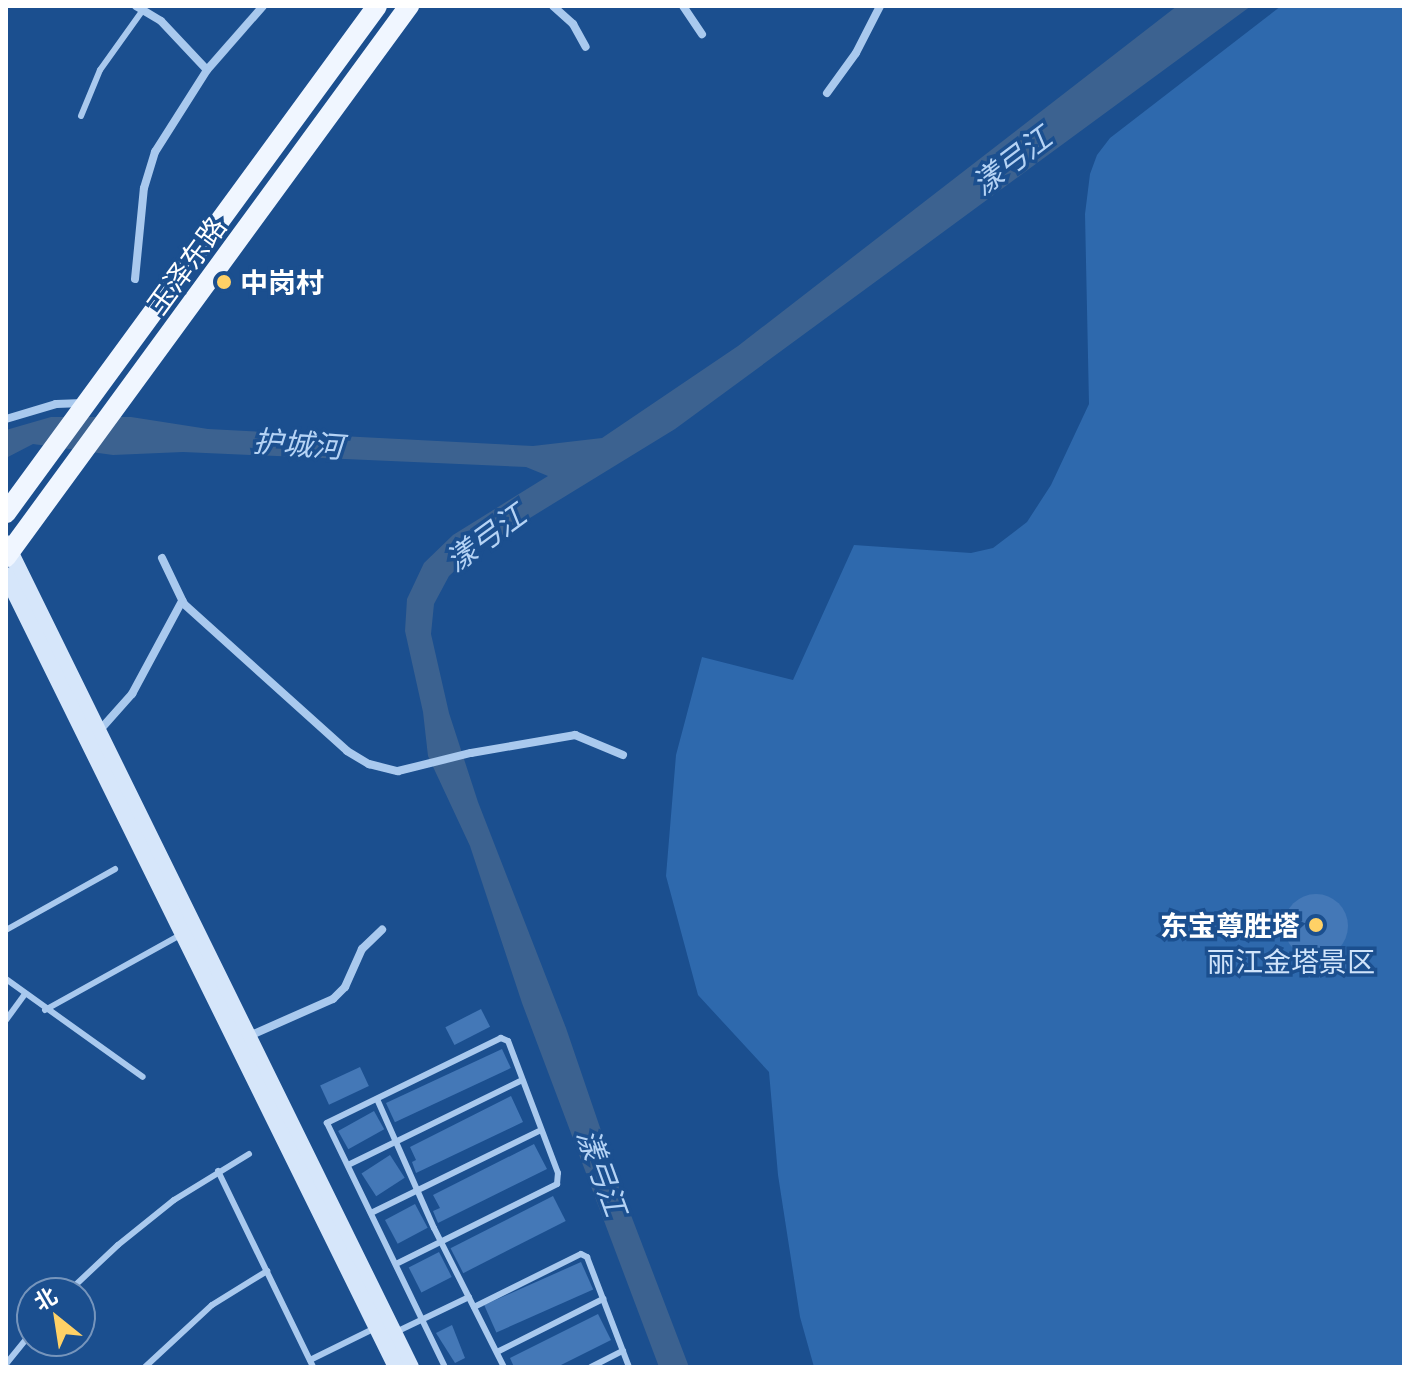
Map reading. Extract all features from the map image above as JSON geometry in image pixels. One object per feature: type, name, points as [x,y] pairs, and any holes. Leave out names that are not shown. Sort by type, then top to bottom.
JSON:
[{"type":"main road","name":"玉泽东路","points":[[6,513],[377,6]]},
{"type":"main road","name":"玉泽东路","points":[[7,551],[75,463],[409,6]]},
{"type":"street","points":[[135,279],[141,207],[149,169],[163,135],[207,70],[263,6]]},
{"type":"street","points":[[553,6],[573,24],[586,47]]},
{"type":"street","points":[[683,6],[702,34]]},
{"type":"street","points":[[827,93],[856,53],[880,6]]},
{"type":"street","points":[[140,8],[161,21],[207,70]]},
{"type":"street","points":[[6,419],[56,404],[87,403]]},
{"type":"street","points":[[7,551],[411,1367]]},
{"type":"street","points":[[162,558],[182,601],[358,758],[398,771],[471,753],[575,735],[586,736],[623,755]]},
{"type":"street","points":[[6,575],[396,1367]]},
{"type":"street","points":[[98,731],[132,694],[182,601]]},
{"type":"street","points":[[249,1036],[333,999],[345,987],[362,949],[382,930]]},
{"type":"lane","points":[[81,116],[100,70],[140,8]]},
{"type":"lane","points":[[6,930],[115,869]]},
{"type":"lane","points":[[45,1010],[182,934]]},
{"type":"lane","points":[[6,979],[24,995],[143,1077]]},
{"type":"lane","points":[[6,1020],[24,995]]},
{"type":"lane","points":[[396,1264],[557,1184],[558,1173],[508,1041],[501,1038],[327,1123],[445,1367]]},
{"type":"lane","points":[[348,1165],[522,1080]]},
{"type":"lane","points":[[377,1099],[416,1191],[504,1367]]},
{"type":"lane","points":[[371,1213],[541,1130]]},
{"type":"lane","points":[[85,1277],[145,1222],[218,1171],[249,1154]]},
{"type":"lane","points":[[218,1171],[311,1363],[377,1328]]},
{"type":"lane","points":[[474,1307],[581,1254],[587,1257],[629,1367]]},
{"type":"lane","points":[[145,1367],[212,1305],[267,1271]]},
{"type":"lane","points":[[395,1333],[469,1297]]},
{"type":"lane","points":[[497,1352],[603,1299]]},
{"type":"lane","points":[[591,1367],[623,1351]]},
{"type":"green space","name":"丽江金塔景区","points":[[1281,6],[1404,6],[1404,1367],[814,1367],[800,1317],[778,1175],[769,1072],[698,995],[666,876],[676,755],[702,657],[793,680],[854,545],[971,553],[993,548],[1027,522],[1051,485],[1089,404],[1085,214],[1090,174],[1097,155],[1110,138]]},
{"type":"water","points":[[1177,6],[1251,6],[675,429],[476,551],[449,576],[434,604],[431,634],[449,713],[478,802],[566,1028],[621,1189],[689,1367],[659,1367],[522,1003],[470,846],[428,756],[423,712],[405,631],[407,599],[424,563],[453,535],[548,476],[526,467],[183,452],[113,455],[33,444],[6,458],[6,430],[51,417],[131,417],[208,429],[533,446],[602,438],[738,346]]},
{"type":"building","name":"东宝尊胜塔","points":[[1310,894],[1322,894],[1339,903],[1346,914],[1346,938],[1339,949],[1322,958],[1310,958],[1298,953],[1289,944],[1284,932],[1284,920],[1289,908],[1298,899]]},
{"type":"building","points":[[481,1009],[490,1027],[454,1045],[445,1027]]},
{"type":"building","points":[[502,1049],[511,1068],[395,1122],[386,1103]]},
{"type":"building","points":[[360,1067],[369,1086],[329,1105],[320,1086]]},
{"type":"building","points":[[511,1096],[523,1122],[416,1173],[412,1162],[416,1160],[410,1147]]},
{"type":"building","points":[[374,1111],[384,1129],[348,1149],[338,1131]]},
{"type":"building","points":[[534,1144],[547,1169],[438,1223],[433,1211],[440,1208],[433,1195]]},
{"type":"building","points":[[390,1155],[405,1178],[376,1196],[361,1174]]},
{"type":"building","points":[[553,1196],[566,1221],[463,1273],[451,1248]]},
{"type":"building","points":[[415,1204],[428,1228],[398,1244],[385,1220]]},
{"type":"building","points":[[439,1252],[452,1277],[421,1292],[409,1267]]},
{"type":"building","points":[[581,1262],[593,1289],[496,1333],[484,1305]]},
{"type":"building","points":[[598,1314],[611,1340],[557,1367],[514,1367],[510,1358]]},
{"type":"building","points":[[452,1325],[465,1358],[455,1363],[436,1333]]},
{"type":"place","name":"中岗村","points":[[224,282]]},
{"type":"place","name":"东宝尊胜塔","points":[[1316,925]]},
{"type":"water label","name":"漾弓江","points":[[1011,160]]},
{"type":"water label","name":"护城河","points":[[298,443]]},
{"type":"water label","name":"漾弓江","points":[[485,537]]},
{"type":"water label","name":"漾弓江","points":[[603,1172]]}]
